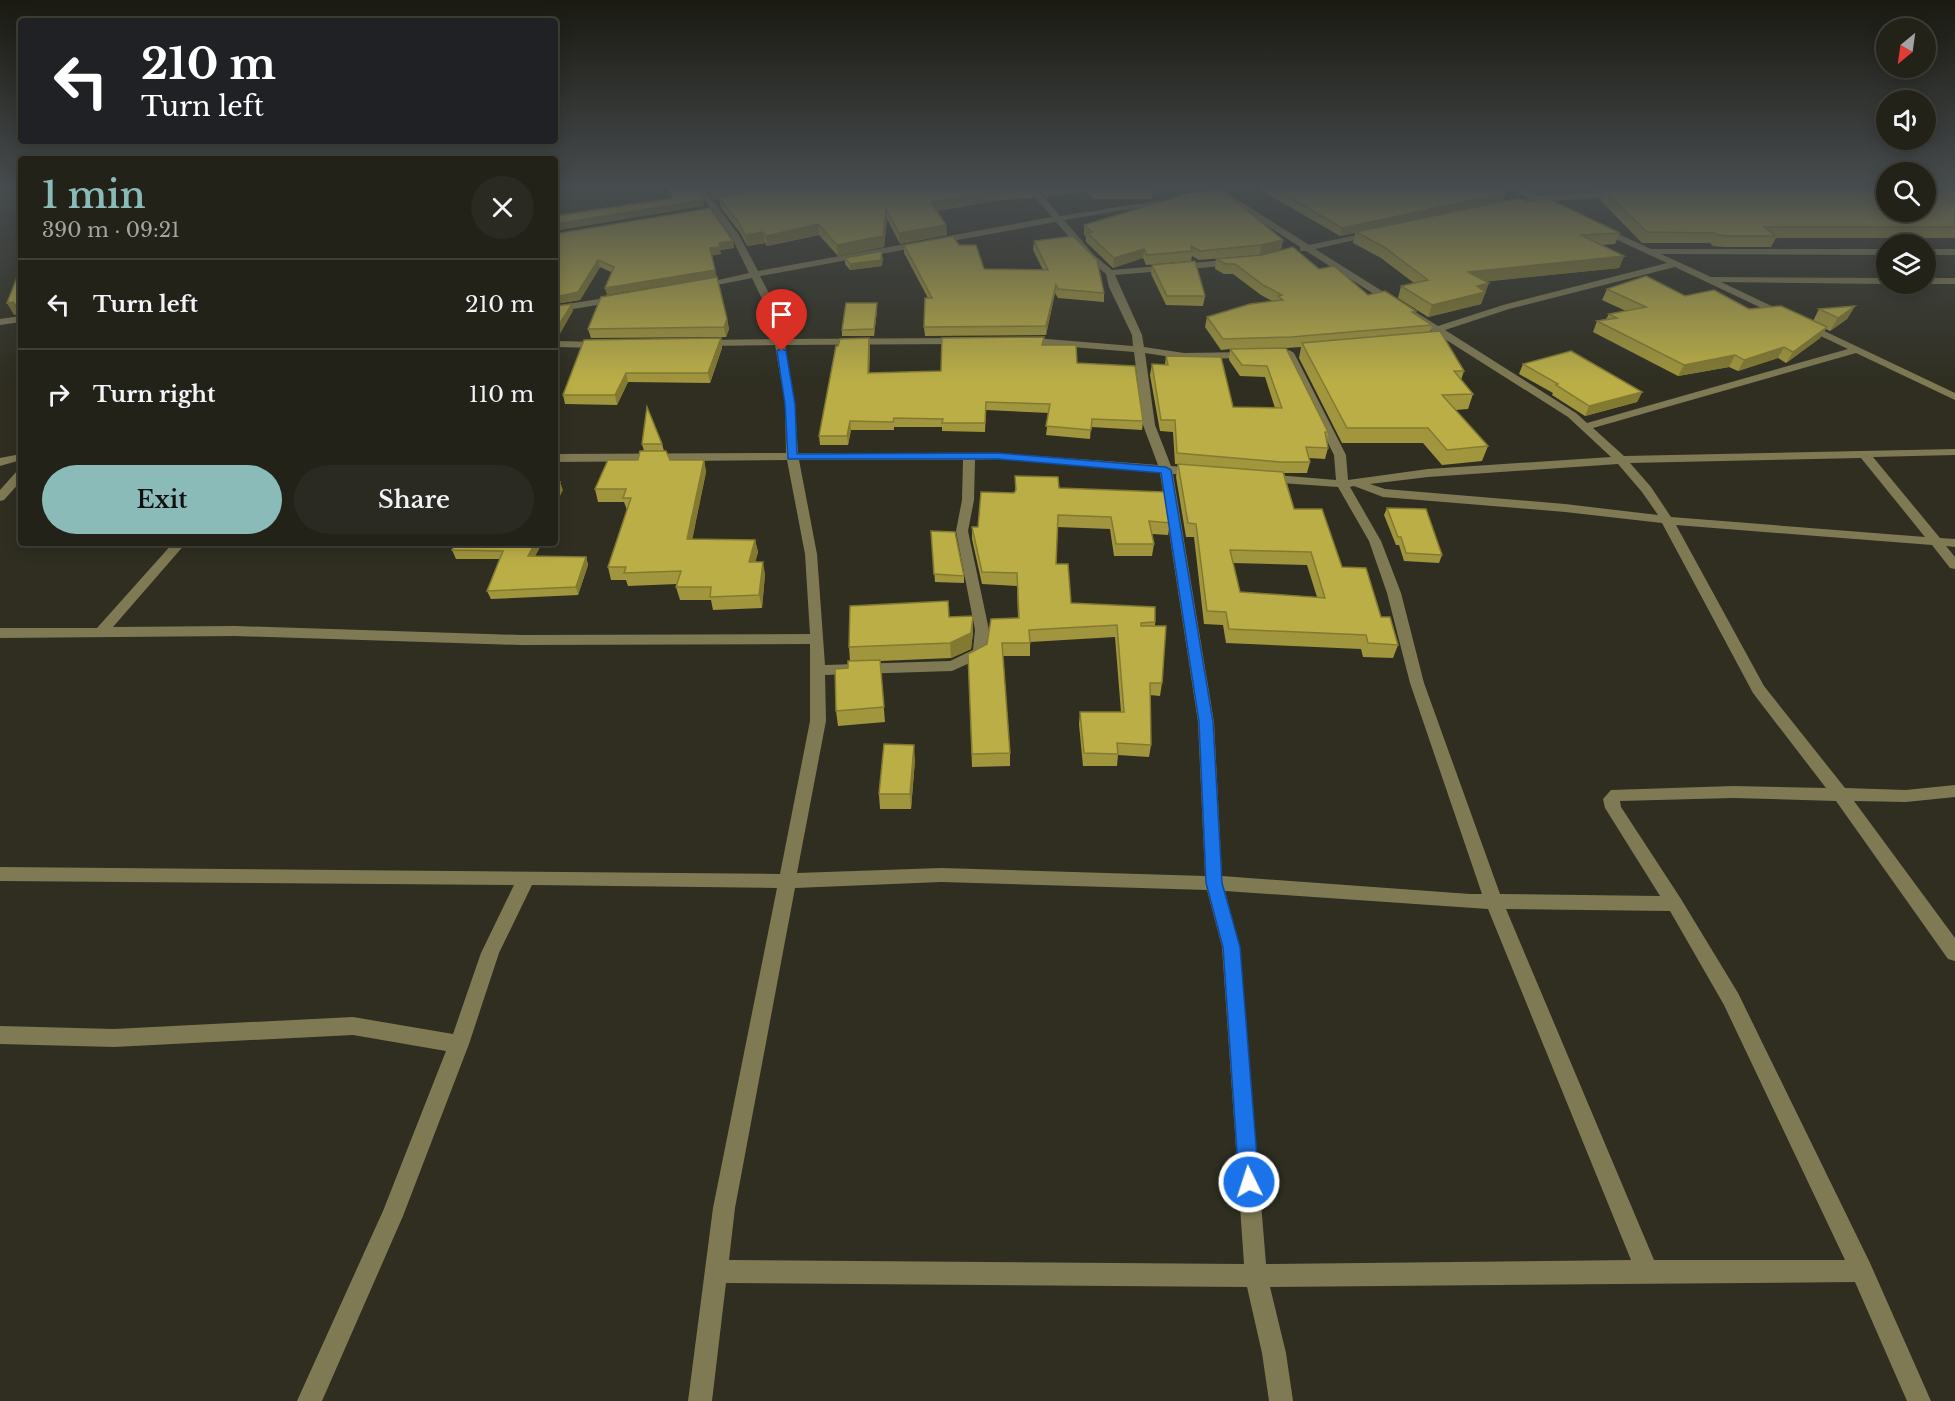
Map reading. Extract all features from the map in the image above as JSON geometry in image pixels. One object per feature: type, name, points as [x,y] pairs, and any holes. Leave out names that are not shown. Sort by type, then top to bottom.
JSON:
[{"type":"street","points":[[700,1401],[724,1208],[818,721],[817,639],[811,554],[792,457],[790,404],[779,342],[767,299],[743,251]]},
{"type":"street","points":[[693,286],[882,251]]},
{"type":"street","points":[[1086,251],[1110,273],[1114,287],[1137,335],[1149,425],[1166,470],[1206,722],[1214,883],[1231,947],[1256,1276],[1274,1353],[1281,1401]]},
{"type":"street","points":[[1316,251],[1572,415],[1621,460],[1647,490],[1667,520],[1758,689],[1841,795],[1955,953]]},
{"type":"street","points":[[1651,251],[1955,398]]},
{"type":"street","points":[[1813,251],[1876,252]]},
{"type":"street","points":[[1936,252],[1955,252]]},
{"type":"street","points":[[1110,273],[1249,261]]},
{"type":"street","points":[[1438,329],[1506,307],[1676,264]]},
{"type":"street","points":[[1708,279],[1876,281]]},
{"type":"street","points":[[1936,281],[1955,281]]},
{"type":"street","points":[[558,308],[626,297]]},
{"type":"street","points":[[0,322],[18,319]]},
{"type":"street","points":[[1433,341],[1454,339]]},
{"type":"street","points":[[1014,340],[1099,344],[1184,356],[1261,355]]},
{"type":"street","points":[[686,344],[978,341]]},
{"type":"street","points":[[558,344],[615,345]]},
{"type":"street","points":[[1584,426],[1858,350]]},
{"type":"street","points":[[1289,353],[1340,455],[1348,483],[1379,551],[1394,592],[1417,683],[1494,902],[1647,1271]]},
{"type":"street","points":[[1253,477],[1348,483],[1428,473],[1621,460],[1955,452]]},
{"type":"street","points":[[1863,453],[1955,565]]},
{"type":"street","points":[[817,670],[952,666],[980,653],[982,630],[962,531],[968,500],[969,456]]},
{"type":"street","points":[[558,458],[998,456],[1209,473]]},
{"type":"street","points":[[0,462],[18,458]]},
{"type":"street","points":[[0,496],[18,477]]},
{"type":"street","points":[[1348,483],[1383,492],[1565,508],[1667,520],[1955,543]]},
{"type":"street","points":[[101,632],[177,546]]},
{"type":"street","points":[[0,633],[235,631],[521,640],[817,639]]},
{"type":"street","points":[[1919,1401],[1862,1271],[1731,999],[1675,904],[1613,808],[1611,799],[1617,794],[1733,792],[1906,796],[1955,791]]},
{"type":"street","points":[[0,874],[787,881],[941,875],[1214,883],[1272,889],[1494,902],[1675,904]]},
{"type":"street","points":[[309,1401],[392,1216],[459,1044],[490,953],[526,879]]},
{"type":"street","points":[[0,1035],[114,1038],[353,1026],[459,1044]]},
{"type":"street","points":[[716,1271],[1256,1276],[1862,1271]]},
{"type":"building","points":[[558,251],[711,251],[715,270],[605,288],[614,267],[598,260],[578,292],[558,296]]},
{"type":"building","points":[[882,251],[881,260],[850,264],[845,258]]},
{"type":"building","points":[[907,251],[978,251],[984,269],[1048,270],[1039,251],[1088,251],[1097,260],[1104,293],[1058,289],[1056,285],[1046,326],[924,327],[925,298],[932,298]]},
{"type":"building","points":[[1107,251],[1136,251],[1114,258]]},
{"type":"building","points":[[1145,251],[1188,251],[1147,255]]},
{"type":"building","points":[[1276,251],[1298,251],[1319,269],[1334,266],[1368,295],[1385,291],[1416,311],[1412,312],[1432,325],[1291,337],[1223,339],[1207,317],[1250,304],[1283,300],[1278,296],[1282,295],[1263,285],[1235,264],[1226,264],[1216,259],[1262,255]]},
{"type":"building","points":[[1390,251],[1615,251],[1624,256],[1468,272],[1489,283],[1477,286],[1485,292],[1432,305],[1401,286],[1428,280]]},
{"type":"building","points":[[1195,261],[1205,296],[1167,296],[1152,265]]},
{"type":"building","points":[[18,275],[18,305],[13,302],[7,303]]},
{"type":"building","points":[[1646,276],[1685,296],[1714,290],[1749,309],[1781,306],[1827,327],[1793,352],[1784,347],[1744,360],[1735,355],[1684,365],[1597,321],[1617,318],[1609,314],[1646,307],[1607,289]]},
{"type":"building","points":[[717,277],[727,319],[724,327],[588,329],[601,297]]},
{"type":"building","points":[[846,303],[877,303],[874,329],[842,330]]},
{"type":"building","points":[[572,304],[558,326],[558,306]]},
{"type":"building","points":[[1855,306],[1838,318],[1819,309]]},
{"type":"building","points":[[1440,331],[1464,371],[1454,371],[1473,394],[1442,395],[1488,446],[1447,450],[1428,428],[1347,428],[1302,343]]},
{"type":"building","points":[[1044,337],[1042,345],[1076,345],[1077,363],[1135,366],[1143,421],[1092,419],[1091,430],[1046,426],[1050,404],[986,402],[985,423],[942,423],[943,419],[894,418],[893,422],[850,421],[847,436],[819,436],[836,346],[840,339],[869,338],[868,373],[941,371],[942,338]]},
{"type":"building","points":[[721,338],[708,373],[626,373],[615,395],[563,395],[584,340]]},
{"type":"building","points":[[1286,348],[1328,432],[1325,432],[1328,448],[1306,447],[1310,462],[1280,462],[1177,453],[1175,420],[1161,420],[1152,364],[1168,365],[1166,356],[1221,357],[1233,407],[1282,408],[1267,366],[1242,365],[1230,349]]},
{"type":"building","points":[[1571,351],[1642,392],[1589,406],[1556,385],[1558,384],[1523,364]]},
{"type":"building","points":[[647,407],[662,444],[642,444]]},
{"type":"building","points":[[640,451],[666,451],[670,460],[704,460],[687,539],[755,540],[749,562],[763,562],[759,595],[710,597],[711,587],[676,587],[681,571],[624,573],[626,567],[608,567],[631,498],[623,498],[626,489],[595,489],[608,460],[638,460]]},
{"type":"building","points":[[1178,464],[1283,472],[1294,509],[1322,509],[1342,567],[1366,568],[1381,617],[1390,617],[1398,645],[1368,643],[1366,635],[1229,629],[1226,612],[1207,611],[1196,524],[1188,523]],"holes":[[[1230,550],[1311,552],[1325,598],[1240,592]]]},
{"type":"building","points":[[1015,476],[1058,477],[1059,488],[1165,492],[1170,523],[1149,521],[1154,544],[1116,544],[1111,517],[1058,515],[1056,564],[1068,564],[1071,603],[1155,607],[1155,622],[1141,623],[1141,626],[1166,626],[1162,683],[1150,683],[1151,745],[1117,743],[1118,754],[1084,753],[1080,712],[1124,712],[1117,625],[1029,630],[1030,643],[1002,643],[1010,753],[972,754],[968,654],[987,644],[991,619],[1019,618],[1017,573],[982,572],[972,527],[978,527],[981,492],[1014,493],[1016,490]]},
{"type":"building","points":[[1387,508],[1426,509],[1442,555],[1406,553]]},
{"type":"building","points":[[931,531],[955,532],[964,576],[934,574]]},
{"type":"building","points":[[454,546],[533,546],[528,556],[586,557],[576,587],[487,591],[503,551],[452,550]]},
{"type":"building","points":[[948,601],[949,617],[973,616],[971,633],[950,643],[849,647],[850,606]]},
{"type":"building","points":[[880,660],[884,707],[836,711],[835,669],[848,668],[848,661]]},
{"type":"building","points":[[884,744],[914,745],[910,794],[879,794]]},
{"type":"route","points":[[782,351],[790,404],[792,457],[998,456],[1166,470],[1206,722],[1214,883],[1231,947],[1249,1182]]}]
